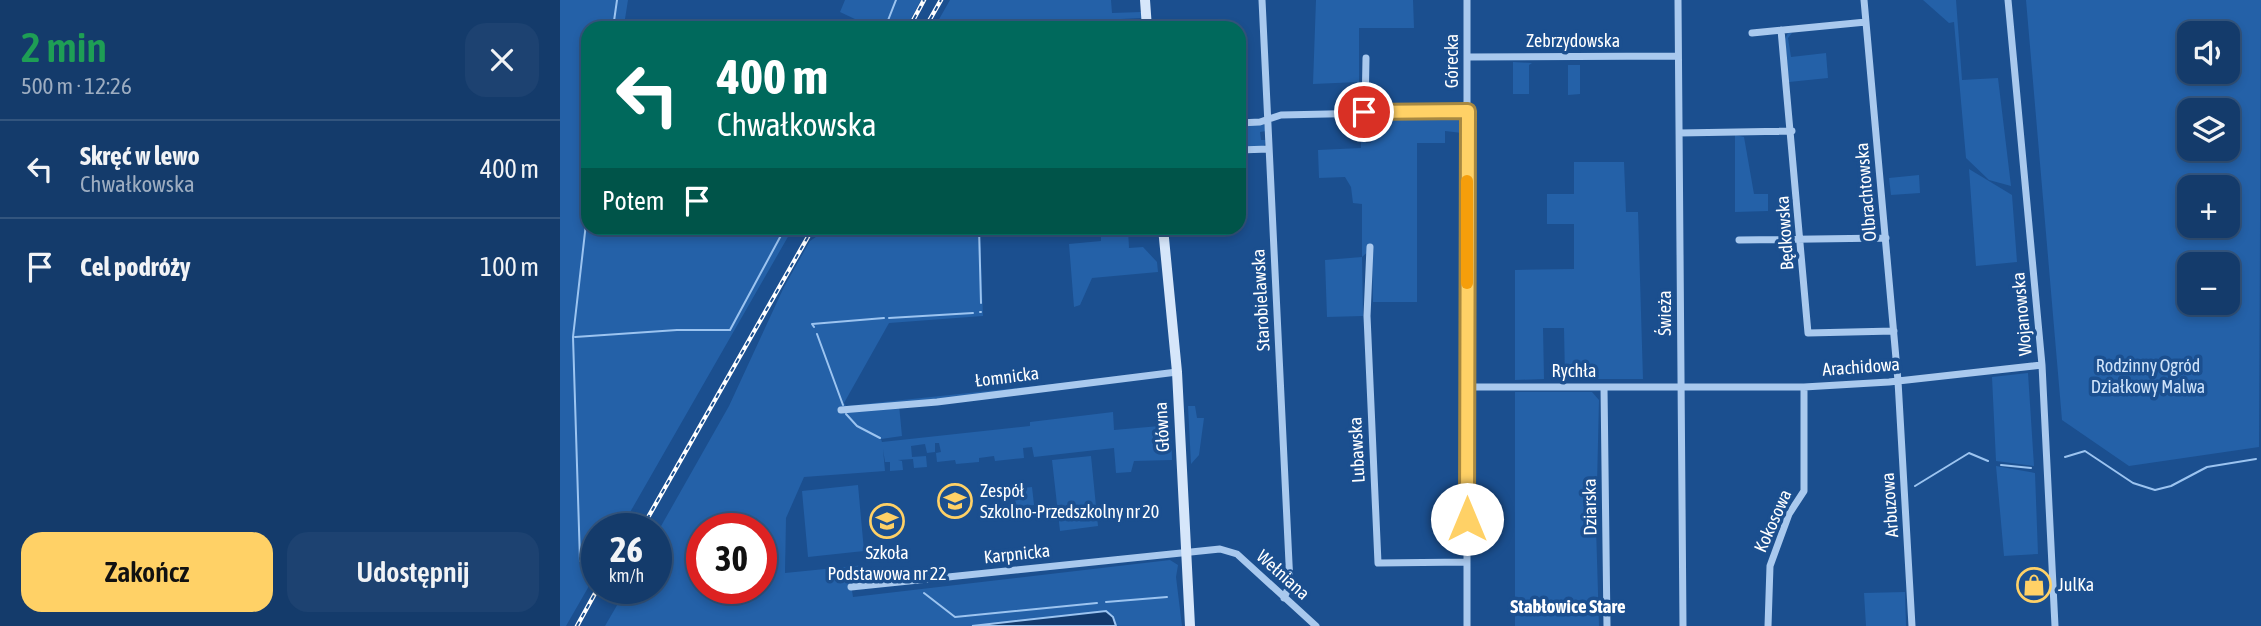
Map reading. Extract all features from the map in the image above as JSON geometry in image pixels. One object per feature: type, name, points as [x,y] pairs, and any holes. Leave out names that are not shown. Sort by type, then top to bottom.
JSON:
[{"type":"street","points":[[1145,0],[1146,21]]},
{"type":"street","name":"Starobielawska","points":[[1262,0],[1290,584],[1284,597]]},
{"type":"street","name":"Górecka","points":[[1467,0],[1467,626]]},
{"type":"street","name":"Świeża","points":[[1678,0],[1683,626]]},
{"type":"street","name":"Olbrachtowska","points":[[1864,0],[1898,381]]},
{"type":"street","name":"Wojanowska","points":[[2008,0],[2042,365],[2056,626]]},
{"type":"street","points":[[1752,33],[1866,22]]},
{"type":"street","name":"Będkowska","points":[[1781,30],[1808,333],[1894,331]]},
{"type":"street","name":"Zebrzydowska","points":[[1467,57],[1678,56]]},
{"type":"street","points":[[1364,112],[1366,58]]},
{"type":"street","points":[[1246,123],[1260,122],[1268,117],[1364,112],[1468,111]]},
{"type":"street","points":[[1679,133],[1792,131]]},
{"type":"street","points":[[1246,150],[1269,149]]},
{"type":"street","name":"Główna","points":[[1164,235],[1177,372],[1191,626]]},
{"type":"street","points":[[1739,240],[1885,238]]},
{"type":"street","name":"Lubawska","points":[[1370,247],[1367,316],[1378,563],[1467,562]]},
{"type":"street","name":"Arachidowa","points":[[1681,387],[1804,387],[1898,381],[2042,365]]},
{"type":"street","name":"Łomnicka","points":[[841,410],[937,402],[1177,372]]},
{"type":"street","name":"Arbuzowa","points":[[1898,381],[1912,626]]},
{"type":"street","name":"Rychła","points":[[1467,387],[1681,387]]},
{"type":"street","name":"Dziarska","points":[[1604,387],[1607,626]]},
{"type":"street","name":"Kokosowa","points":[[1768,626],[1770,566],[1789,514],[1804,491],[1804,387]]},
{"type":"street","name":"Wełniana","points":[[1186,553],[1220,549],[1231,551],[1316,626]]},
{"type":"street","name":"Karpnicka","points":[[851,587],[1186,553]]},
{"type":"green space","points":[[560,0],[628,0],[625,19],[630,21],[581,21],[581,235],[789,235],[630,513],[581,513],[581,600],[566,626],[560,626]]},
{"type":"green space","points":[[845,0],[921,0],[910,21],[859,21],[840,12]]},
{"type":"green space","points":[[950,0],[1111,0],[1112,13],[1141,12],[1142,18],[1080,21],[938,21]]},
{"type":"green space","points":[[1316,0],[1413,0],[1414,28],[1359,28],[1359,82],[1313,84]]},
{"type":"green space","points":[[1923,0],[1956,0],[1962,80],[1998,78],[2011,186],[1989,180],[1966,158],[1954,22],[1949,23]]},
{"type":"green space","name":"Rodzinny Ogród Działkowy Malwa","points":[[2026,0],[2261,0],[2259,447],[2129,466],[2062,420]]},
{"type":"green space","points":[[1788,33],[1792,33],[1788,38],[1791,57],[1826,53],[1828,78],[1789,82],[1785,39]]},
{"type":"green space","points":[[1513,62],[1532,63],[1529,65],[1529,94],[1513,94]]},
{"type":"green space","points":[[1568,65],[1580,65],[1580,94],[1568,95]]},
{"type":"green space","points":[[1370,114],[1454,114],[1454,119],[1462,119],[1462,133],[1445,131],[1445,143],[1417,143],[1417,302],[1373,302],[1372,248],[1362,257],[1362,204],[1353,203],[1351,187],[1345,177],[1319,178],[1318,150],[1361,148],[1361,134],[1366,133],[1366,143],[1371,143]]},
{"type":"green space","points":[[1264,125],[1266,131],[1260,132],[1261,140],[1266,140],[1264,147],[1246,147],[1246,126]]},
{"type":"green space","points":[[1735,135],[1744,137],[1754,194],[1768,194],[1768,211],[1735,212]]},
{"type":"green space","points":[[1574,162],[1624,162],[1626,212],[1638,212],[1643,379],[1565,379],[1564,328],[1543,328],[1544,379],[1515,380],[1515,270],[1574,269],[1574,224],[1547,224],[1547,194],[1574,194]]},
{"type":"green space","points":[[1969,169],[2012,195],[2017,262],[1976,266]]},
{"type":"green space","points":[[1919,175],[1920,193],[1891,195],[1889,178]]},
{"type":"green space","points":[[819,235],[980,235],[983,316],[889,323],[844,403],[846,406],[1072,382],[899,405],[902,436],[881,439],[882,442],[1030,426],[1030,422],[1113,412],[1114,430],[1171,425],[1172,460],[1134,461],[1131,472],[1116,473],[1114,448],[1034,457],[1032,447],[1023,448],[1024,458],[995,461],[994,456],[979,458],[979,462],[956,464],[955,460],[937,462],[936,453],[941,452],[939,443],[935,443],[935,452],[927,453],[925,444],[911,446],[912,457],[926,456],[927,467],[914,468],[913,459],[898,460],[902,461],[903,470],[890,471],[890,462],[885,462],[883,449],[885,471],[804,477],[786,518],[785,573],[865,565],[862,580],[851,584],[853,597],[1170,560],[1178,565],[1176,577],[1182,626],[1116,626],[1113,617],[972,626],[605,626],[618,604],[672,604],[672,513],[668,513],[729,406],[784,287],[810,241]]},
{"type":"green space","points":[[1101,235],[1128,235],[1129,248],[1143,247],[1157,262],[1158,272],[1092,278],[1080,305],[1074,307],[1069,244],[1101,241]]},
{"type":"green space","points":[[1362,257],[1363,316],[1327,317],[1325,260]]},
{"type":"green space","points":[[2028,373],[2034,466],[1996,461],[1992,377]]},
{"type":"green space","points":[[1515,392],[1592,392],[1599,400],[1596,527],[1599,626],[1515,626]]},
{"type":"green space","points":[[1188,406],[1195,406],[1197,418],[1204,418],[1199,455],[1191,464]]},
{"type":"green space","points":[[1091,456],[1098,526],[1060,531],[1052,460]]},
{"type":"green space","points":[[1996,466],[2035,473],[2038,554],[2004,556]]},
{"type":"green space","points":[[858,485],[864,551],[808,557],[802,491]]},
{"type":"green space","points":[[1032,487],[1034,505],[1016,507],[1014,489]]},
{"type":"green space","points":[[1905,592],[1906,626],[1866,626],[1864,593]]},
{"type":"shaded area","points":[[1106,611],[1113,617],[1116,626],[972,626]]},
{"type":"waterway","points":[[614,21],[617,0]]},
{"type":"waterway","points":[[888,21],[896,0]]},
{"type":"waterway","points":[[580,561],[573,337],[585,235]]},
{"type":"waterway","points":[[575,337],[677,330],[730,330],[781,235]]},
{"type":"waterway","points":[[979,235],[981,303]]},
{"type":"waterway","points":[[889,318],[973,313]]},
{"type":"waterway","points":[[814,327],[812,324],[884,318]]},
{"type":"waterway","points":[[817,334],[843,405]]},
{"type":"waterway","points":[[846,414],[857,426],[880,438]]},
{"type":"waterway","points":[[2065,457],[2085,451],[2133,483],[2155,490],[2171,486],[2207,467],[2256,459]]},
{"type":"waterway","points":[[1915,486],[1969,453],[1988,461]]},
{"type":"waterway","points":[[2001,465],[2031,468]]},
{"type":"waterway","points":[[924,593],[955,617],[1097,603]]},
{"type":"waterway","points":[[1106,602],[1167,597]]},
{"type":"railway","points":[[913,21],[924,0]]},
{"type":"railway","points":[[929,21],[941,0]]},
{"type":"railway","points":[[651,513],[809,235]]},
{"type":"railway","points":[[577,626],[589,604]]},
{"type":"slow traffic","points":[[1467,181],[1467,283]]},
{"type":"place","name":"Zespół Szkolno-Przedszkolny nr 20","points":[[955,501]]},
{"type":"place","name":"Szkoła Podstawowa nr 22","points":[[887,521]]},
{"type":"place","name":"JulKa","points":[[2034,585]]},
{"type":"district","name":"Stabłowice Stare","points":[[1568,606]]},
{"type":"route","points":[[1364,112],[1468,111],[1467,519]]}]
